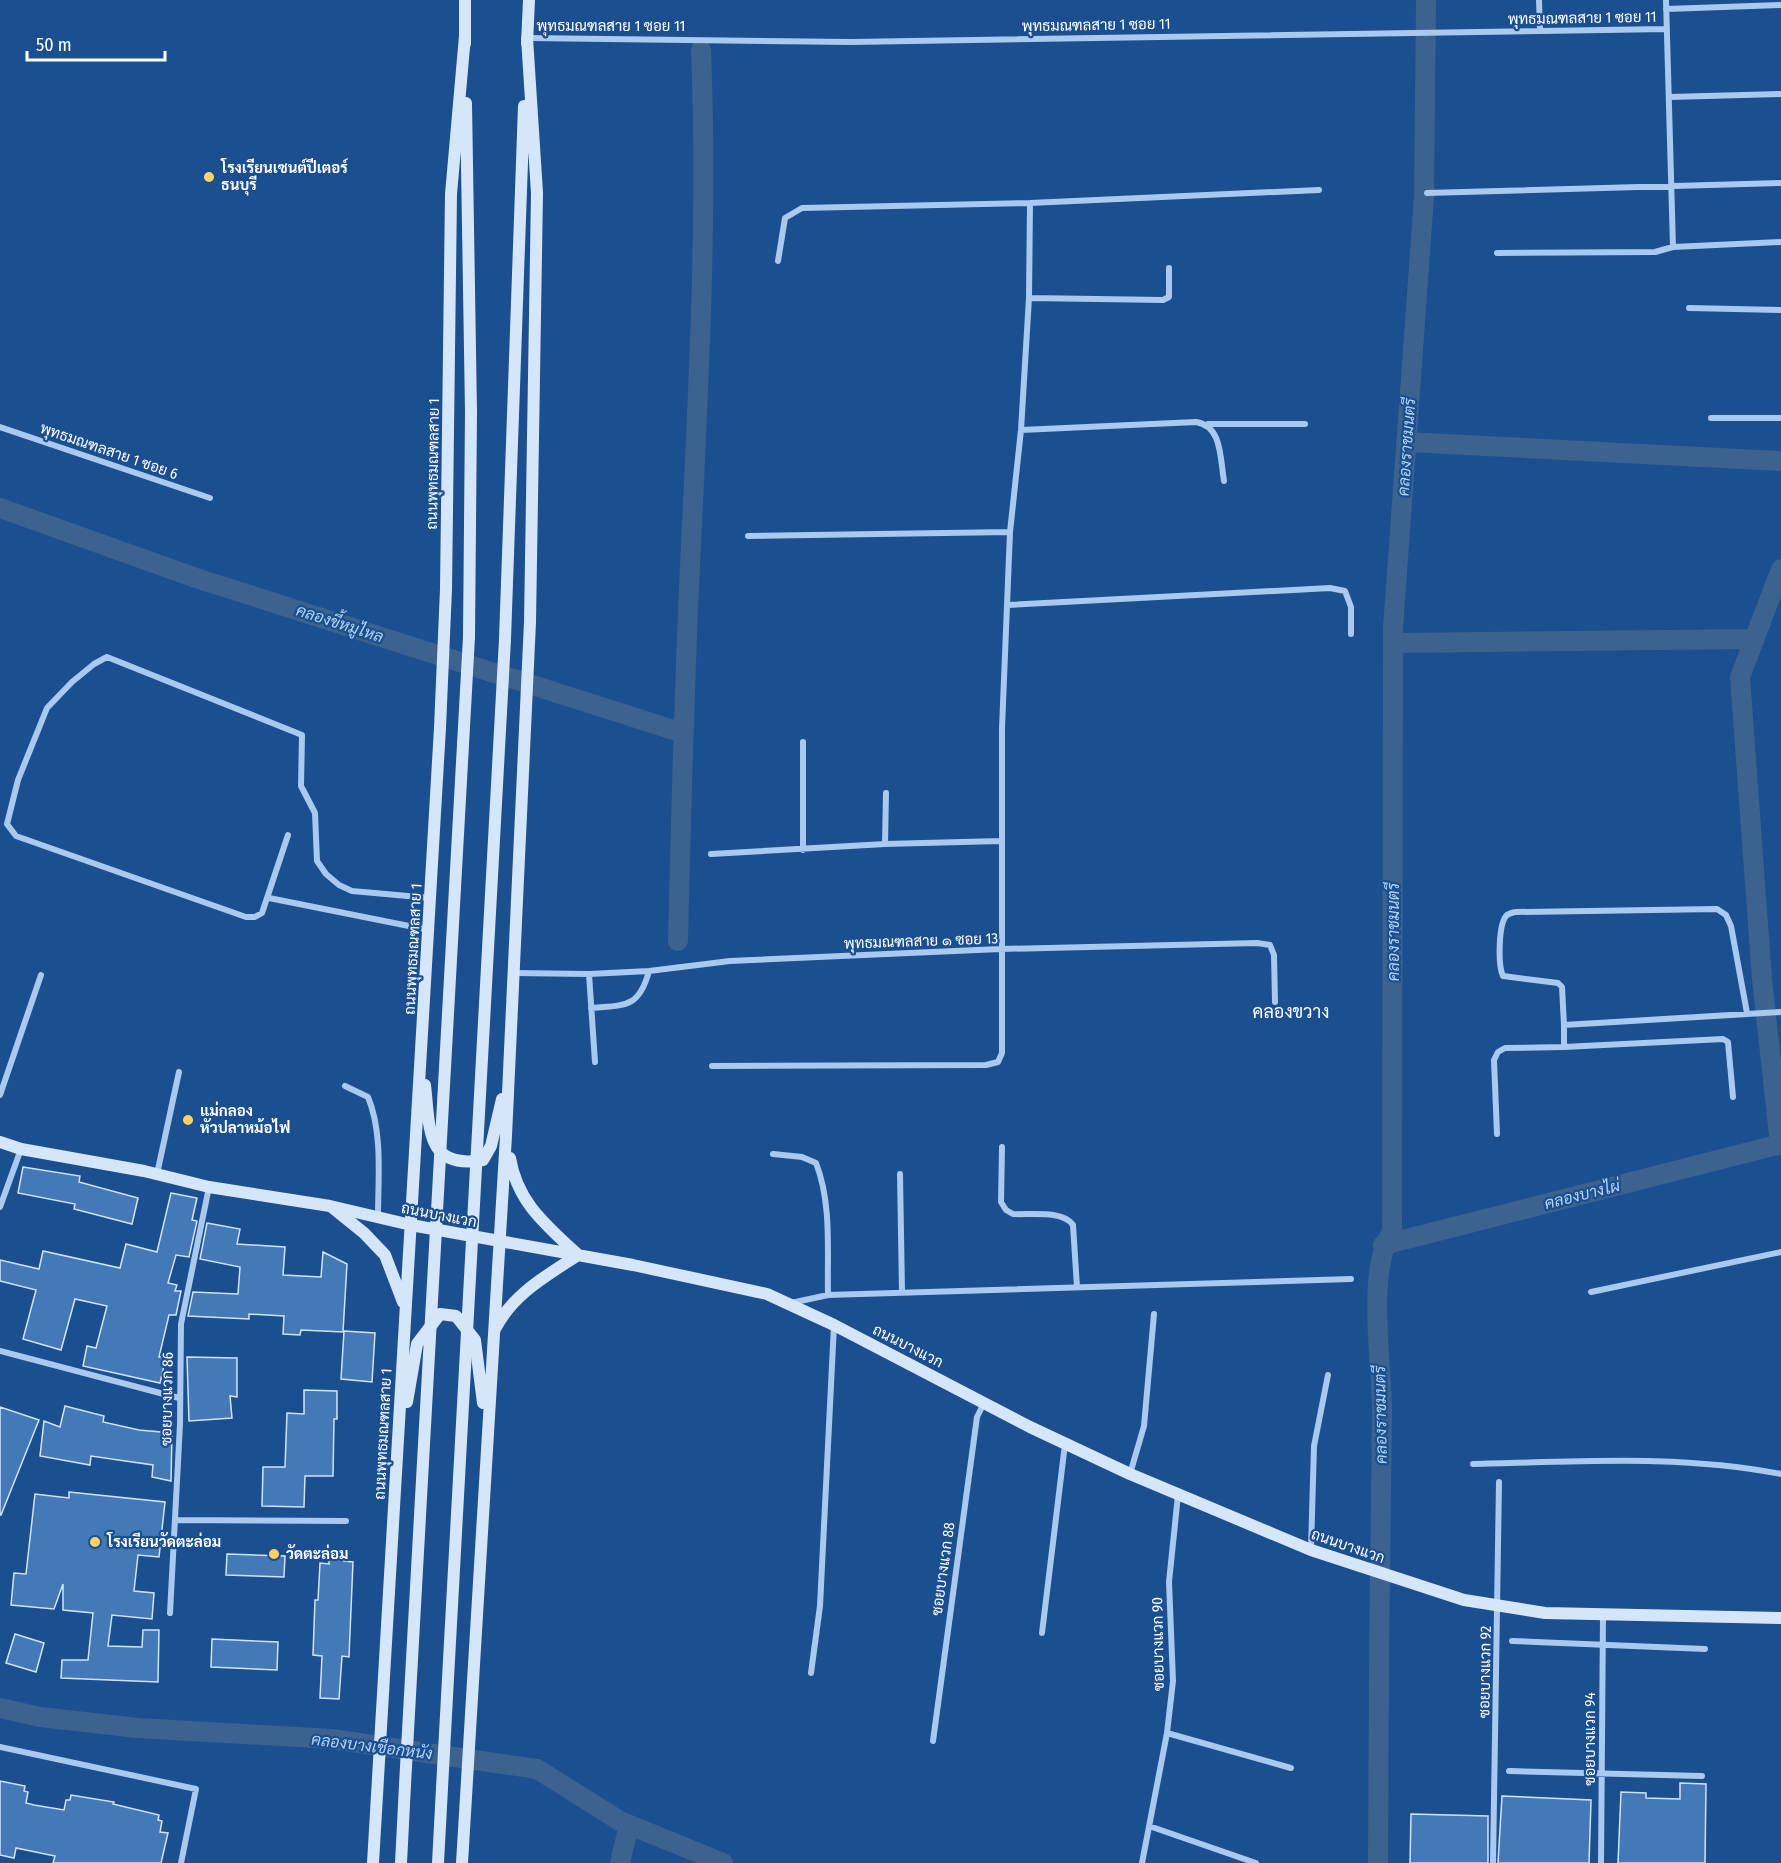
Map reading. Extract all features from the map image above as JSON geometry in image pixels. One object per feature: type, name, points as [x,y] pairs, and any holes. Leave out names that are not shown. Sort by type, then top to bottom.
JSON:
[{"type":"main road","name":"ถนนพุทธมณฑลสาย 1","points":[[401,1863],[469,637],[471,412],[465,0]]},
{"type":"main road","points":[[438,1863],[505,639],[529,0]]},
{"type":"main road","name":"ถนนพุทธมณฑลสาย 1","points":[[373,1863],[440,728],[446,590],[452,194],[465,36]]},
{"type":"main road","points":[[462,1863],[506,1136],[530,622],[537,193],[527,38]]},
{"type":"main road","points":[[422,1056],[432,1142],[444,1155],[462,1164],[483,1160],[491,1146],[509,1072]]},
{"type":"main road","points":[[493,1333],[502,1315],[524,1292],[578,1255],[526,1202],[513,1180],[506,1136]]},
{"type":"main road","name":"ถนนบางแวก","points":[[0,1142],[21,1149],[157,1174],[209,1187],[330,1206],[411,1225],[578,1255],[749,1290],[789,1303],[984,1403],[1130,1474],[1311,1550],[1436,1592],[1499,1607],[1545,1613],[1781,1618]]},
{"type":"main road","points":[[330,1206],[364,1233],[385,1256],[405,1309]]},
{"type":"main road","points":[[396,1462],[417,1344],[440,1314],[456,1316],[475,1340],[487,1434]]},
{"type":"street","points":[[1539,0],[1540,29]]},
{"type":"street","points":[[1666,0],[1673,247]]},
{"type":"street","points":[[1666,9],[1781,5]]},
{"type":"street","name":"พุทธมณฑลสาย 1 ซอย 11","points":[[527,38],[850,42],[1377,35],[1540,29],[1666,29]]},
{"type":"street","points":[[1669,97],[1781,94]]},
{"type":"street","points":[[1427,193],[1781,183]]},
{"type":"street","points":[[778,261],[785,218],[802,208],[1030,203],[1319,190]]},
{"type":"street","points":[[712,1066],[987,1065],[998,1062],[1002,1053],[1000,842],[1010,531],[1021,430],[1029,298],[1030,203]]},
{"type":"street","points":[[1497,254],[1655,252],[1673,247],[1781,242]]},
{"type":"street","points":[[1029,298],[1163,300],[1169,297],[1169,268]]},
{"type":"street","points":[[1689,308],[1781,310]]},
{"type":"street","points":[[1711,418],[1781,418]]},
{"type":"street","points":[[1021,430],[1196,422],[1305,424]]},
{"type":"street","points":[[1208,424],[1215,431],[1224,481]]},
{"type":"street","name":"พุทธมณฑลสาย 1 ซอย 6","points":[[0,427],[210,498]]},
{"type":"street","points":[[748,536],[1010,531]]},
{"type":"street","points":[[1008,605],[1330,588],[1345,591],[1351,607],[1351,634]]},
{"type":"street","points":[[288,835],[269,898],[262,913],[255,917],[246,917],[16,836],[10,832],[7,824],[18,780],[47,708],[94,664],[107,657],[297,732],[304,741],[301,786],[315,813],[317,861],[326,874],[339,885],[352,891],[430,898]]},
{"type":"street","points":[[803,742],[803,850]]},
{"type":"street","points":[[885,844],[886,793]]},
{"type":"street","points":[[711,854],[885,844],[1000,842]]},
{"type":"street","points":[[269,898],[429,930]]},
{"type":"street","points":[[1564,1047],[1562,987],[1558,983],[1503,976],[1499,968],[1503,922],[1508,914],[1516,912],[1717,909],[1726,915],[1731,926],[1750,1013]]},
{"type":"street","name":"พุทธมณฑลสาย ๑ ซอย 13","points":[[514,973],[590,974],[649,971],[730,961],[1000,949],[1246,943],[1270,945],[1275,955],[1275,1002]]},
{"type":"street","points":[[591,1008],[624,1005],[636,1000],[644,989],[649,971]]},
{"type":"street","points":[[590,974],[595,1062]]},
{"type":"street","points":[[0,1095],[41,975]]},
{"type":"street","points":[[1564,1025],[1777,1012]]},
{"type":"street","points":[[1497,1134],[1494,1060],[1498,1052],[1505,1048],[1723,1039],[1728,1042],[1733,1097]]},
{"type":"street","points":[[157,1174],[179,1072]]},
{"type":"street","points":[[345,1086],[368,1097],[373,1108],[378,1158],[378,1217]]},
{"type":"street","points":[[1002,1147],[1001,1202],[1013,1214],[1062,1217],[1069,1220],[1073,1226],[1077,1287]]},
{"type":"street","points":[[0,1207],[21,1149]]},
{"type":"street","points":[[773,1154],[802,1157],[816,1163],[819,1170],[826,1195],[828,1295]]},
{"type":"street","points":[[900,1174],[902,1292]]},
{"type":"street","name":"ซอยบางแวก 86","points":[[170,1613],[180,1424],[180,1324],[209,1187]]},
{"type":"street","points":[[1591,1292],[1781,1252]]},
{"type":"street","points":[[789,1303],[828,1295],[1351,1279]]},
{"type":"street","points":[[1130,1474],[1144,1426],[1154,1314]]},
{"type":"street","points":[[811,1673],[820,1606],[834,1325]]},
{"type":"street","points":[[0,1351],[179,1398]]},
{"type":"street","points":[[1311,1550],[1314,1446],[1328,1375]]},
{"type":"street","name":"ซอยบางแวก 88","points":[[933,1741],[977,1417],[984,1403]]},
{"type":"street","points":[[1042,1634],[1065,1443]]},
{"type":"street","points":[[1473,1464],[1669,1461],[1742,1466],[1781,1474]]},
{"type":"street","name":"ซอยบางแวก 92","points":[[1493,1863],[1499,1607],[1499,1482]]},
{"type":"street","name":"ซอยบางแวก 90","points":[[1142,1863],[1167,1732],[1173,1681],[1170,1553],[1178,1495]]},
{"type":"street","points":[[175,1520],[345,1521]]},
{"type":"street","name":"ซอยบางแวก 94","points":[[1601,1863],[1603,1615]]},
{"type":"street","points":[[1512,1641],[1705,1649]]},
{"type":"street","points":[[1167,1732],[1291,1768]]},
{"type":"street","points":[[0,1747],[196,1789],[181,1863]]},
{"type":"street","points":[[1509,1771],[1702,1776]]},
{"type":"street","points":[[1149,1826],[1256,1863]]},
{"type":"building","points":[[23,1167],[80,1176],[79,1182],[138,1198],[132,1224],[74,1209],[75,1204],[18,1193]]},
{"type":"building","points":[[171,1193],[197,1198],[192,1220],[197,1221],[189,1257],[176,1255],[168,1283],[177,1285],[175,1291],[181,1291],[176,1315],[169,1315],[159,1357],[166,1357],[160,1383],[83,1366],[87,1346],[96,1348],[107,1306],[75,1299],[61,1350],[23,1339],[36,1290],[0,1281],[0,1260],[39,1269],[43,1251],[120,1268],[126,1244],[157,1252]]},
{"type":"building","points":[[207,1223],[240,1229],[237,1244],[285,1247],[283,1275],[321,1277],[323,1252],[347,1264],[343,1332],[301,1330],[300,1335],[283,1334],[284,1316],[249,1314],[249,1319],[188,1316],[193,1292],[238,1294],[240,1267],[200,1259]]},
{"type":"building","points":[[344,1331],[375,1333],[372,1382],[341,1379]]},
{"type":"building","points":[[187,1357],[237,1358],[237,1397],[230,1396],[232,1418],[189,1421]]},
{"type":"building","points":[[304,1390],[337,1391],[333,1476],[305,1476],[304,1507],[262,1506],[263,1467],[285,1467],[287,1413],[304,1414]]},
{"type":"building","points":[[65,1406],[104,1416],[103,1422],[139,1430],[172,1433],[171,1481],[152,1477],[153,1465],[91,1456],[90,1465],[40,1456],[44,1421],[60,1427]]},
{"type":"building","points":[[0,1407],[39,1420],[1,1515],[0,1515]]},
{"type":"building","points":[[69,1492],[165,1502],[159,1557],[138,1555],[134,1591],[154,1593],[152,1619],[112,1615],[108,1646],[142,1647],[143,1630],[159,1630],[158,1682],[61,1678],[62,1660],[88,1660],[93,1613],[63,1610],[63,1584],[54,1609],[11,1605],[14,1573],[26,1574],[35,1494],[69,1498]]},
{"type":"building","points":[[227,1554],[285,1556],[284,1577],[226,1575]]},
{"type":"building","points":[[329,1554],[345,1555],[344,1561],[353,1562],[349,1657],[342,1656],[339,1699],[320,1698],[322,1656],[313,1655],[315,1600],[318,1600],[320,1563],[329,1564]]},
{"type":"building","points":[[15,1634],[44,1643],[36,1672],[6,1663]]},
{"type":"building","points":[[212,1639],[278,1642],[277,1670],[211,1667]]},
{"type":"building","points":[[0,1781],[25,1786],[24,1791],[28,1792],[26,1803],[34,1805],[64,1810],[66,1800],[70,1800],[71,1795],[114,1802],[113,1804],[159,1815],[158,1820],[162,1821],[160,1832],[168,1833],[161,1863],[53,1863],[55,1856],[16,1848],[14,1858],[0,1855]]},
{"type":"building","points":[[1680,1783],[1706,1784],[1705,1863],[1618,1863],[1621,1792],[1646,1793],[1646,1798],[1680,1799]]},
{"type":"building","points":[[1502,1796],[1591,1800],[1589,1863],[1498,1863]]},
{"type":"building","points":[[1411,1814],[1488,1816],[1488,1863],[1410,1863]]},
{"type":"waterway","name":"คลองราชมนตรี","points":[[1378,1863],[1382,1411],[1377,1293],[1379,1269],[1384,1249],[1392,1232],[1393,628],[1424,197],[1426,0]]},
{"type":"waterway","points":[[678,941],[686,660],[703,244],[701,50]]},
{"type":"waterway","points":[[1406,442],[1781,461]]},
{"type":"waterway","name":"คลองขี้หมูไหล","points":[[0,508],[196,578],[683,733]]},
{"type":"waterway","points":[[1780,1144],[1762,979],[1740,677],[1781,569]]},
{"type":"waterway","points":[[1393,643],[1755,639]]},
{"type":"waterway","name":"คลองบางไผ่","points":[[1383,1245],[1781,1144]]},
{"type":"waterway","name":"คลองบางเชือกหนัง","points":[[0,1708],[40,1717],[138,1728],[332,1739],[537,1769],[620,1821],[723,1863]]},
{"type":"waterway","points":[[620,1863],[629,1825]]},
{"type":"place","name":"โรงเรียนเซนต์ปีเตอร์ ธนบุรี","points":[[209,177]]},
{"type":"place","name":"แม่กลอง หัวปลาหม้อไฟ","points":[[188,1120]]},
{"type":"place","name":"โรงเรียนวัดตะล่อม","points":[[95,1542]]},
{"type":"place","name":"วัดตะล่อม","points":[[274,1554]]},
{"type":"district","name":"คลองขวาง","points":[[1291,1012]]}]
